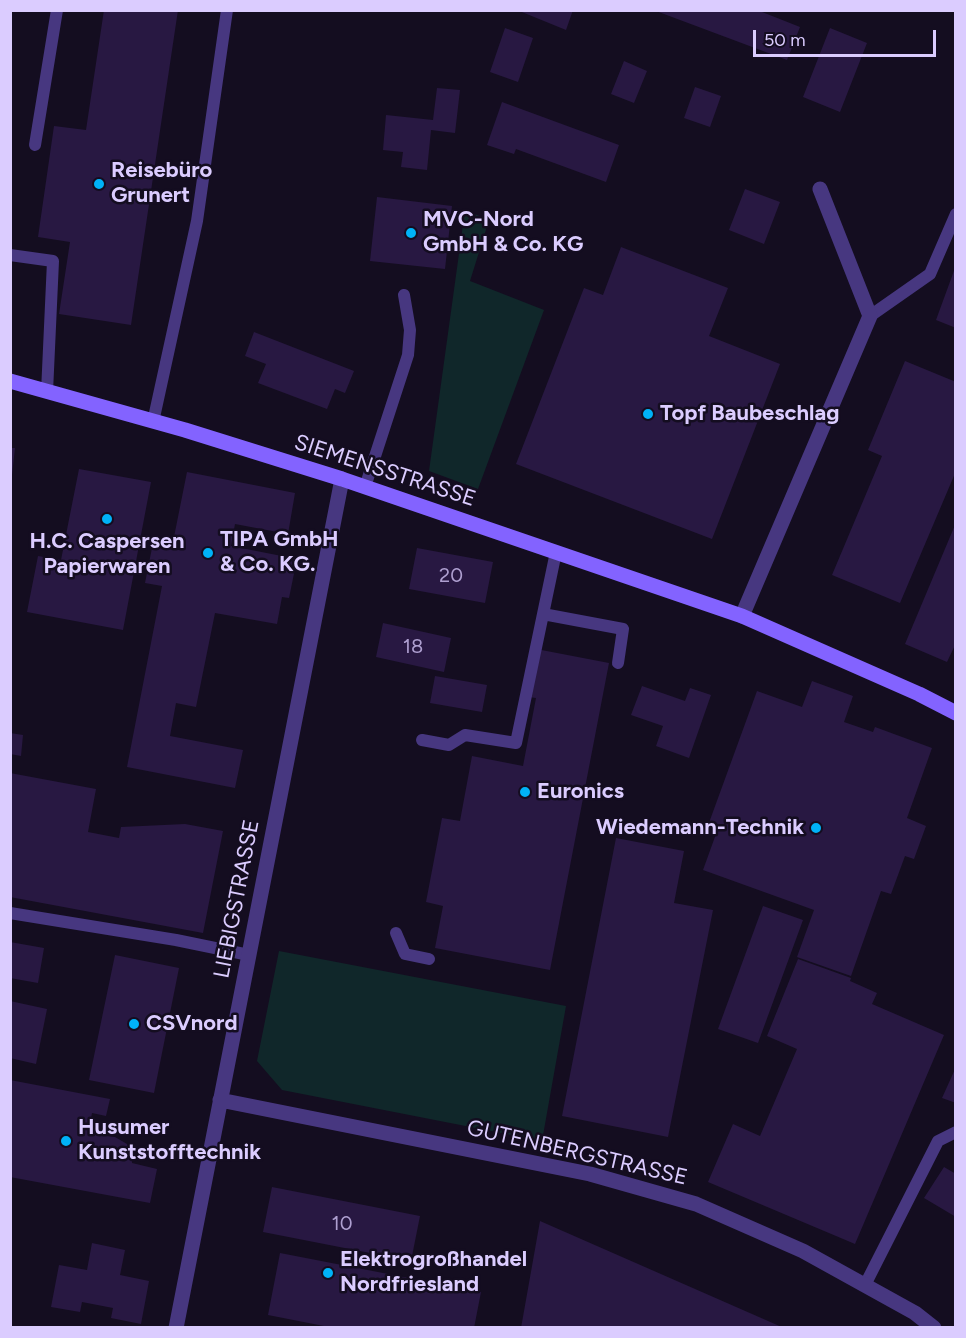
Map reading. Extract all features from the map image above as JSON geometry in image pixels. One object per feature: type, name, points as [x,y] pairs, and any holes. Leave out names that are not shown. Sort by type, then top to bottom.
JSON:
[{"type":"street","points":[[742,616],[870,316],[820,189]]},
{"type":"street","name":"SIEMENSSTRASSE","points":[[10,381],[365,486],[742,616],[919,694],[956,713]]},
{"type":"street","name":"LIEBIGSTRASSE","points":[[176,1328],[342,479]]},
{"type":"street","name":"GUTENBERGSTRASSE","points":[[220,1100],[590,1174],[696,1204],[803,1251],[915,1313],[934,1328]]},
{"type":"lane","points":[[35,146],[57,10]]},
{"type":"lane","points":[[153,422],[197,221],[227,10]]},
{"type":"lane","points":[[870,316],[930,274],[956,214]]},
{"type":"lane","points":[[10,255],[53,261],[47,392]]},
{"type":"lane","points":[[365,486],[408,356],[410,330],[404,295]]},
{"type":"lane","points":[[422,740],[449,745],[465,735],[516,743],[556,552]]},
{"type":"lane","points":[[543,614],[623,628],[618,663]]},
{"type":"lane","points":[[10,913],[176,940],[249,955]]},
{"type":"lane","points":[[396,933],[405,954],[429,959]]},
{"type":"lane","points":[[865,1285],[938,1140],[956,1132]]},
{"type":"green space","points":[[465,210],[489,220],[470,281],[544,310],[478,489],[429,471]]},
{"type":"green space","points":[[279,951],[566,1006],[542,1141],[282,1090],[257,1061]]},
{"type":"building","name":"Reisebüro Grunert","points":[[104,10],[178,10],[131,325],[59,314],[70,242],[38,237],[54,126],[86,130]]},
{"type":"building","points":[[517,10],[573,10],[566,30]]},
{"type":"building","points":[[757,10],[800,27],[787,60],[656,11]]},
{"type":"building","points":[[505,28],[533,38],[518,82],[490,72]]},
{"type":"building","points":[[830,28],[867,43],[840,112],[803,97]]},
{"type":"building","points":[[624,61],[647,71],[634,103],[611,94]]},
{"type":"building","points":[[695,87],[721,96],[710,127],[684,118]]},
{"type":"building","points":[[437,88],[460,90],[455,133],[431,130],[427,170],[401,167],[403,152],[383,150],[386,115],[433,120]]},
{"type":"building","points":[[502,102],[619,145],[606,182],[516,149],[514,154],[487,145]]},
{"type":"building","points":[[745,189],[780,202],[764,244],[729,230]]},
{"type":"building","name":"MVC-Nord GmbH & Co. KG","points":[[377,197],[452,206],[445,269],[370,261]]},
{"type":"building","name":"Topf Baubeschlag","points":[[621,247],[728,288],[709,336],[780,364],[712,539],[516,464],[584,288],[603,295]]},
{"type":"building","points":[[956,268],[956,328],[936,320]]},
{"type":"building","points":[[254,332],[354,371],[345,393],[335,389],[327,409],[258,383],[266,364],[245,356]]},
{"type":"building","points":[[905,361],[956,382],[956,471],[900,603],[832,575],[882,456],[868,450]]},
{"type":"building","points":[[10,448],[15,448],[12,475],[10,475]]},
{"type":"building","name":"H.C. Caspersen Papierwaren","points":[[79,469],[151,482],[123,630],[27,612],[38,556],[61,560]]},
{"type":"building","name":"TIPA GmbH & Co. KG.","points":[[187,472],[295,493],[288,534],[235,524],[231,546],[297,559],[289,598],[282,597],[277,624],[215,613],[196,707],[176,703],[170,736],[243,750],[235,788],[127,767],[162,586],[145,583],[153,543],[172,547]]},
{"type":"building","points":[[955,525],[956,643],[947,662],[905,644]]},
{"type":"building","points":[[417,548],[493,562],[485,603],[409,589]]},
{"type":"building","points":[[383,623],[451,638],[444,672],[376,657]]},
{"type":"building","name":"Euronics","points":[[531,648],[609,663],[550,970],[435,948],[443,906],[426,902],[442,818],[460,821],[472,756],[523,766],[536,698],[521,696]]},
{"type":"building","points":[[435,676],[487,685],[482,712],[430,703]]},
{"type":"building","name":"Wiedemann-Technik","points":[[812,681],[853,696],[844,722],[873,732],[875,727],[932,748],[907,818],[926,826],[914,859],[905,856],[891,894],[881,891],[851,976],[797,957],[814,910],[703,870],[716,834],[706,831],[757,691],[802,707]]},
{"type":"building","points":[[642,686],[685,701],[690,688],[711,695],[689,758],[656,746],[663,726],[631,715]]},
{"type":"building","points":[[10,733],[23,735],[21,756],[10,754]]},
{"type":"building","points":[[10,773],[96,789],[88,832],[119,838],[121,827],[185,824],[223,831],[203,933],[10,897]]},
{"type":"building","points":[[616,838],[684,851],[674,903],[713,910],[668,1137],[562,1116]]},
{"type":"building","points":[[763,906],[803,920],[758,1043],[718,1029]]},
{"type":"building","points":[[10,942],[44,948],[38,983],[10,978]]},
{"type":"building","name":"CSVnord","points":[[115,955],[179,968],[154,1093],[89,1080]]},
{"type":"building","points":[[798,959],[851,978],[850,981],[877,993],[872,1004],[944,1035],[855,1244],[708,1182],[733,1124],[760,1136],[797,1049],[767,1036]]},
{"type":"building","points":[[10,1001],[47,1009],[36,1064],[10,1058]]},
{"type":"building","points":[[956,1067],[956,1103],[942,1098]]},
{"type":"building","name":"Husumer Kunststofftechnik","points":[[10,1080],[110,1099],[106,1116],[92,1113],[88,1134],[115,1137],[127,1144],[132,1154],[132,1163],[157,1169],[150,1203],[10,1177]]},
{"type":"building","points":[[944,1167],[956,1174],[956,1217],[924,1198]]},
{"type":"building","points":[[272,1187],[420,1216],[411,1261],[263,1232]]},
{"type":"building","points":[[540,1221],[784,1328],[521,1328]]},
{"type":"building","points":[[92,1243],[125,1250],[120,1275],[149,1281],[141,1324],[111,1318],[113,1308],[82,1302],[80,1312],[51,1307],[59,1265],[87,1270]]},
{"type":"building","name":"Elektrogroßhandel Nordfriesland","points":[[280,1253],[481,1292],[474,1328],[334,1328],[268,1315]]},
{"type":"place","name":"Reisebüro Grunert","points":[[99,184]]},
{"type":"place","name":"MVC-Nord GmbH & Co. KG","points":[[411,233]]},
{"type":"place","name":"Topf Baubeschlag","points":[[648,414]]},
{"type":"place","name":"H.C. Caspersen Papierwaren","points":[[107,519]]},
{"type":"place","name":"TIPA GmbH & Co. KG.","points":[[208,553]]},
{"type":"place","name":"Euronics","points":[[525,792]]},
{"type":"place","name":"Wiedemann-Technik","points":[[816,828]]},
{"type":"place","name":"CSVnord","points":[[134,1024]]},
{"type":"place","name":"Husumer Kunststofftechnik","points":[[66,1141]]},
{"type":"place","name":"Elektrogroßhandel Nordfriesland","points":[[328,1273]]}]
